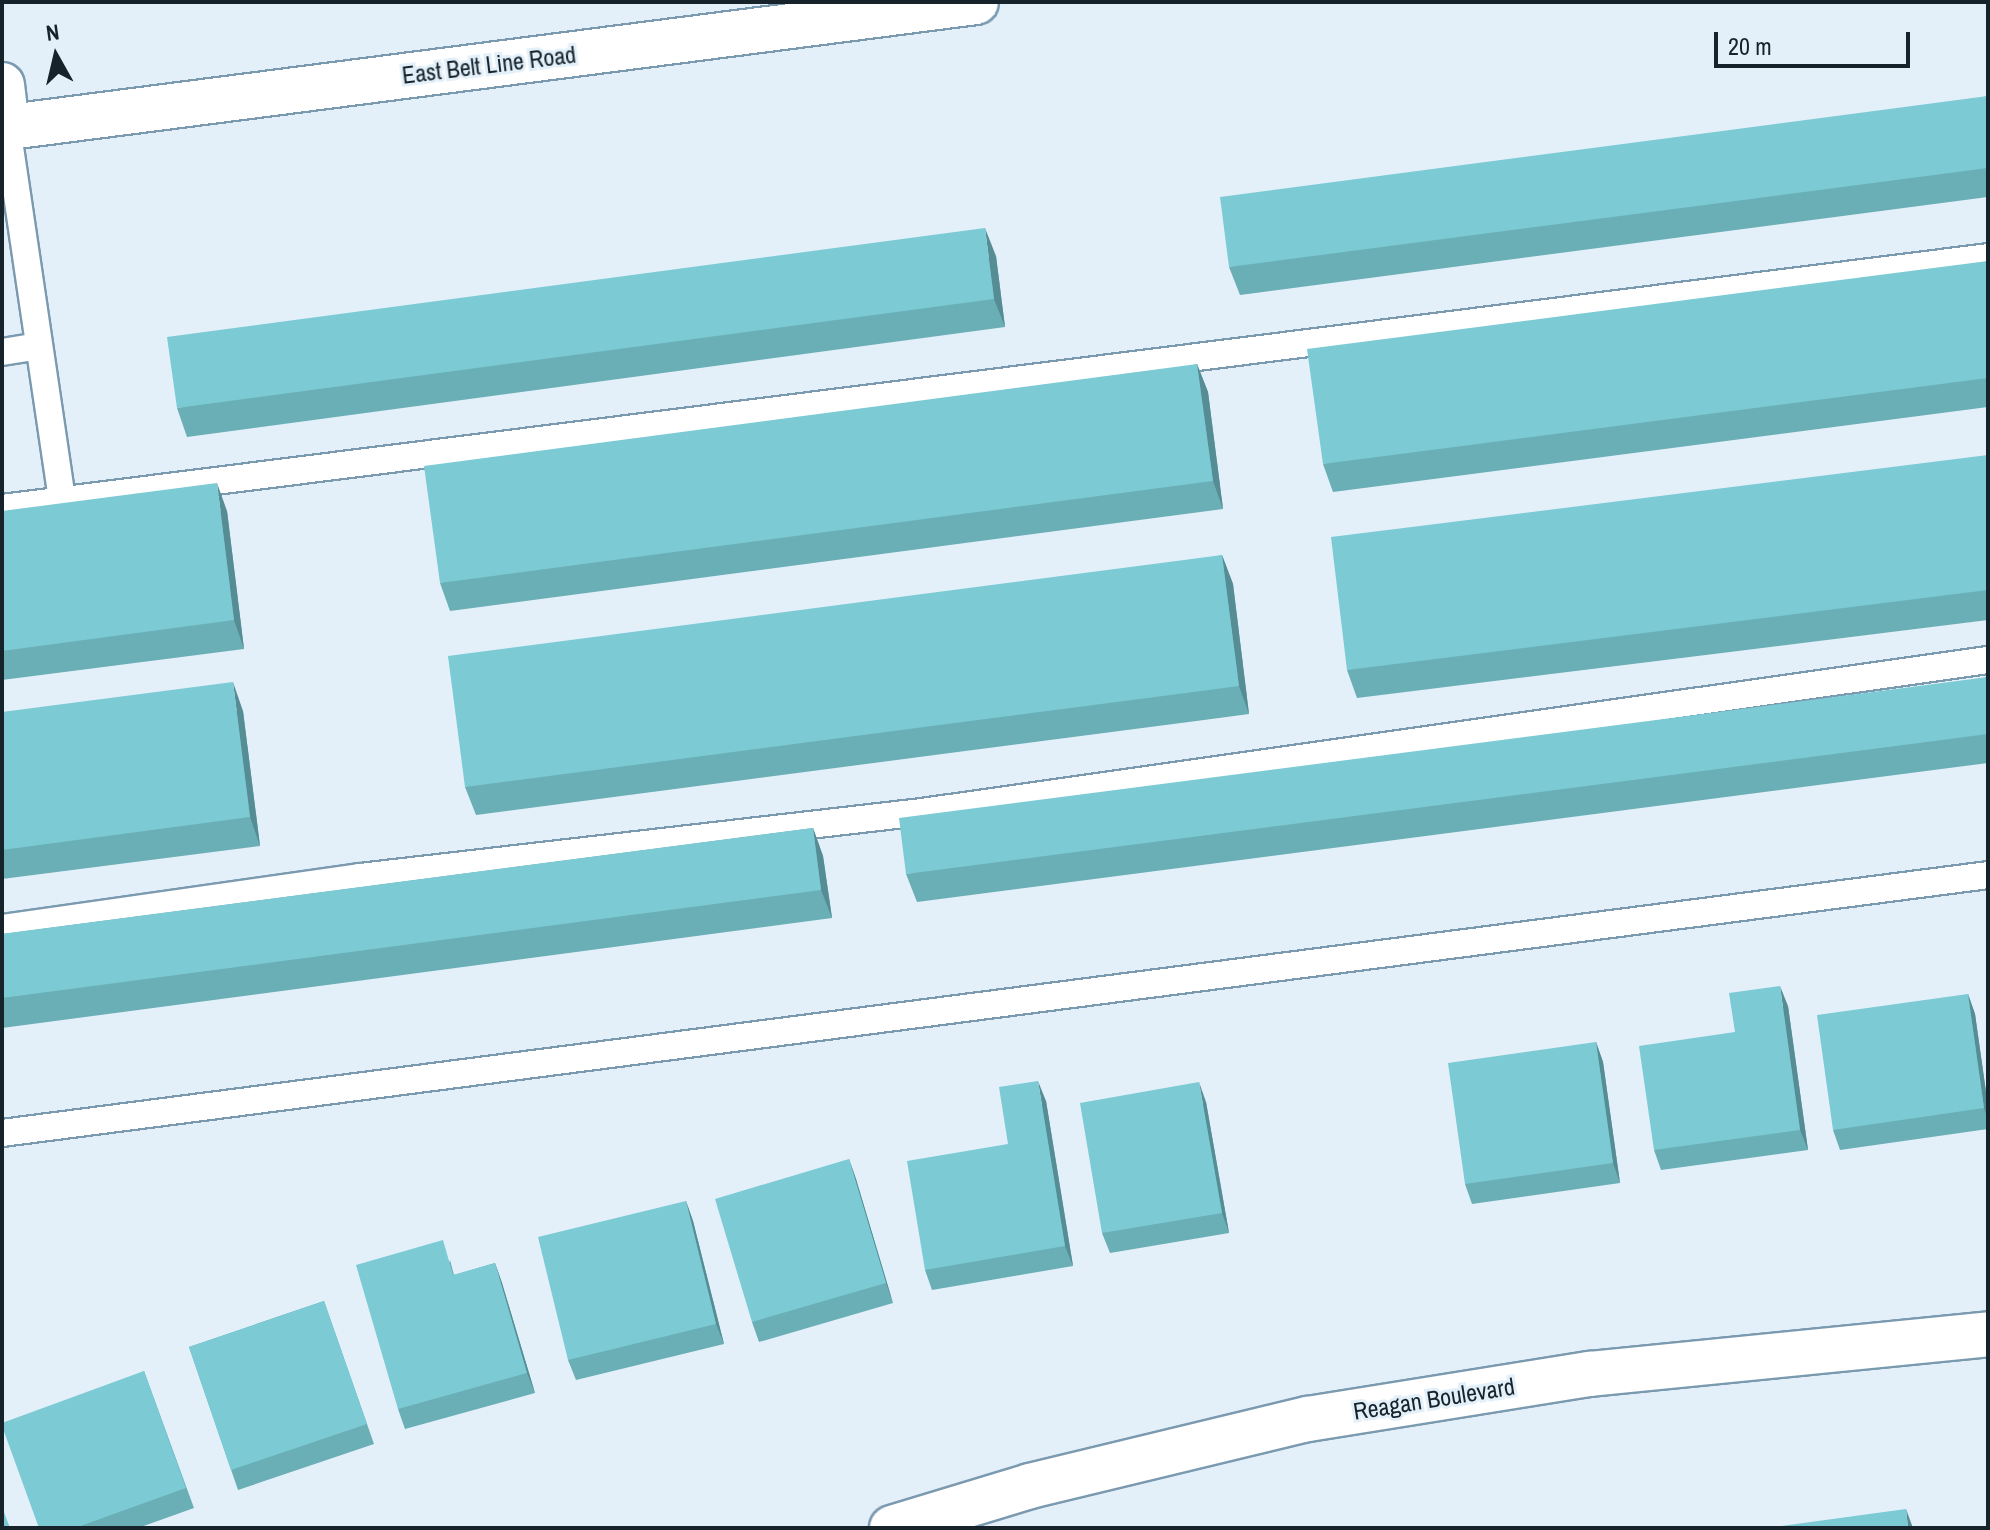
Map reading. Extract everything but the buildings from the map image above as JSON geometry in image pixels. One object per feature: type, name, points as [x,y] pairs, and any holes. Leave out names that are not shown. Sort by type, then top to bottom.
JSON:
[{"type":"street","name":"East Belt Line Road","points":[[4,128],[976,2]]},
{"type":"street","points":[[2,85],[4,128]]},
{"type":"street","name":"Reagan Boulevard","points":[[892,1528],[1030,1486],[1308,1419],[1590,1374],[1988,1334]]},
{"type":"lane","points":[[4,128],[62,499]]},
{"type":"lane","points":[[2,508],[1988,257]]},
{"type":"lane","points":[[2,352],[39,346]]},
{"type":"lane","points":[[2,928],[360,877],[922,812],[1988,660]]},
{"type":"lane","points":[[2,1133],[1988,875]]}]
